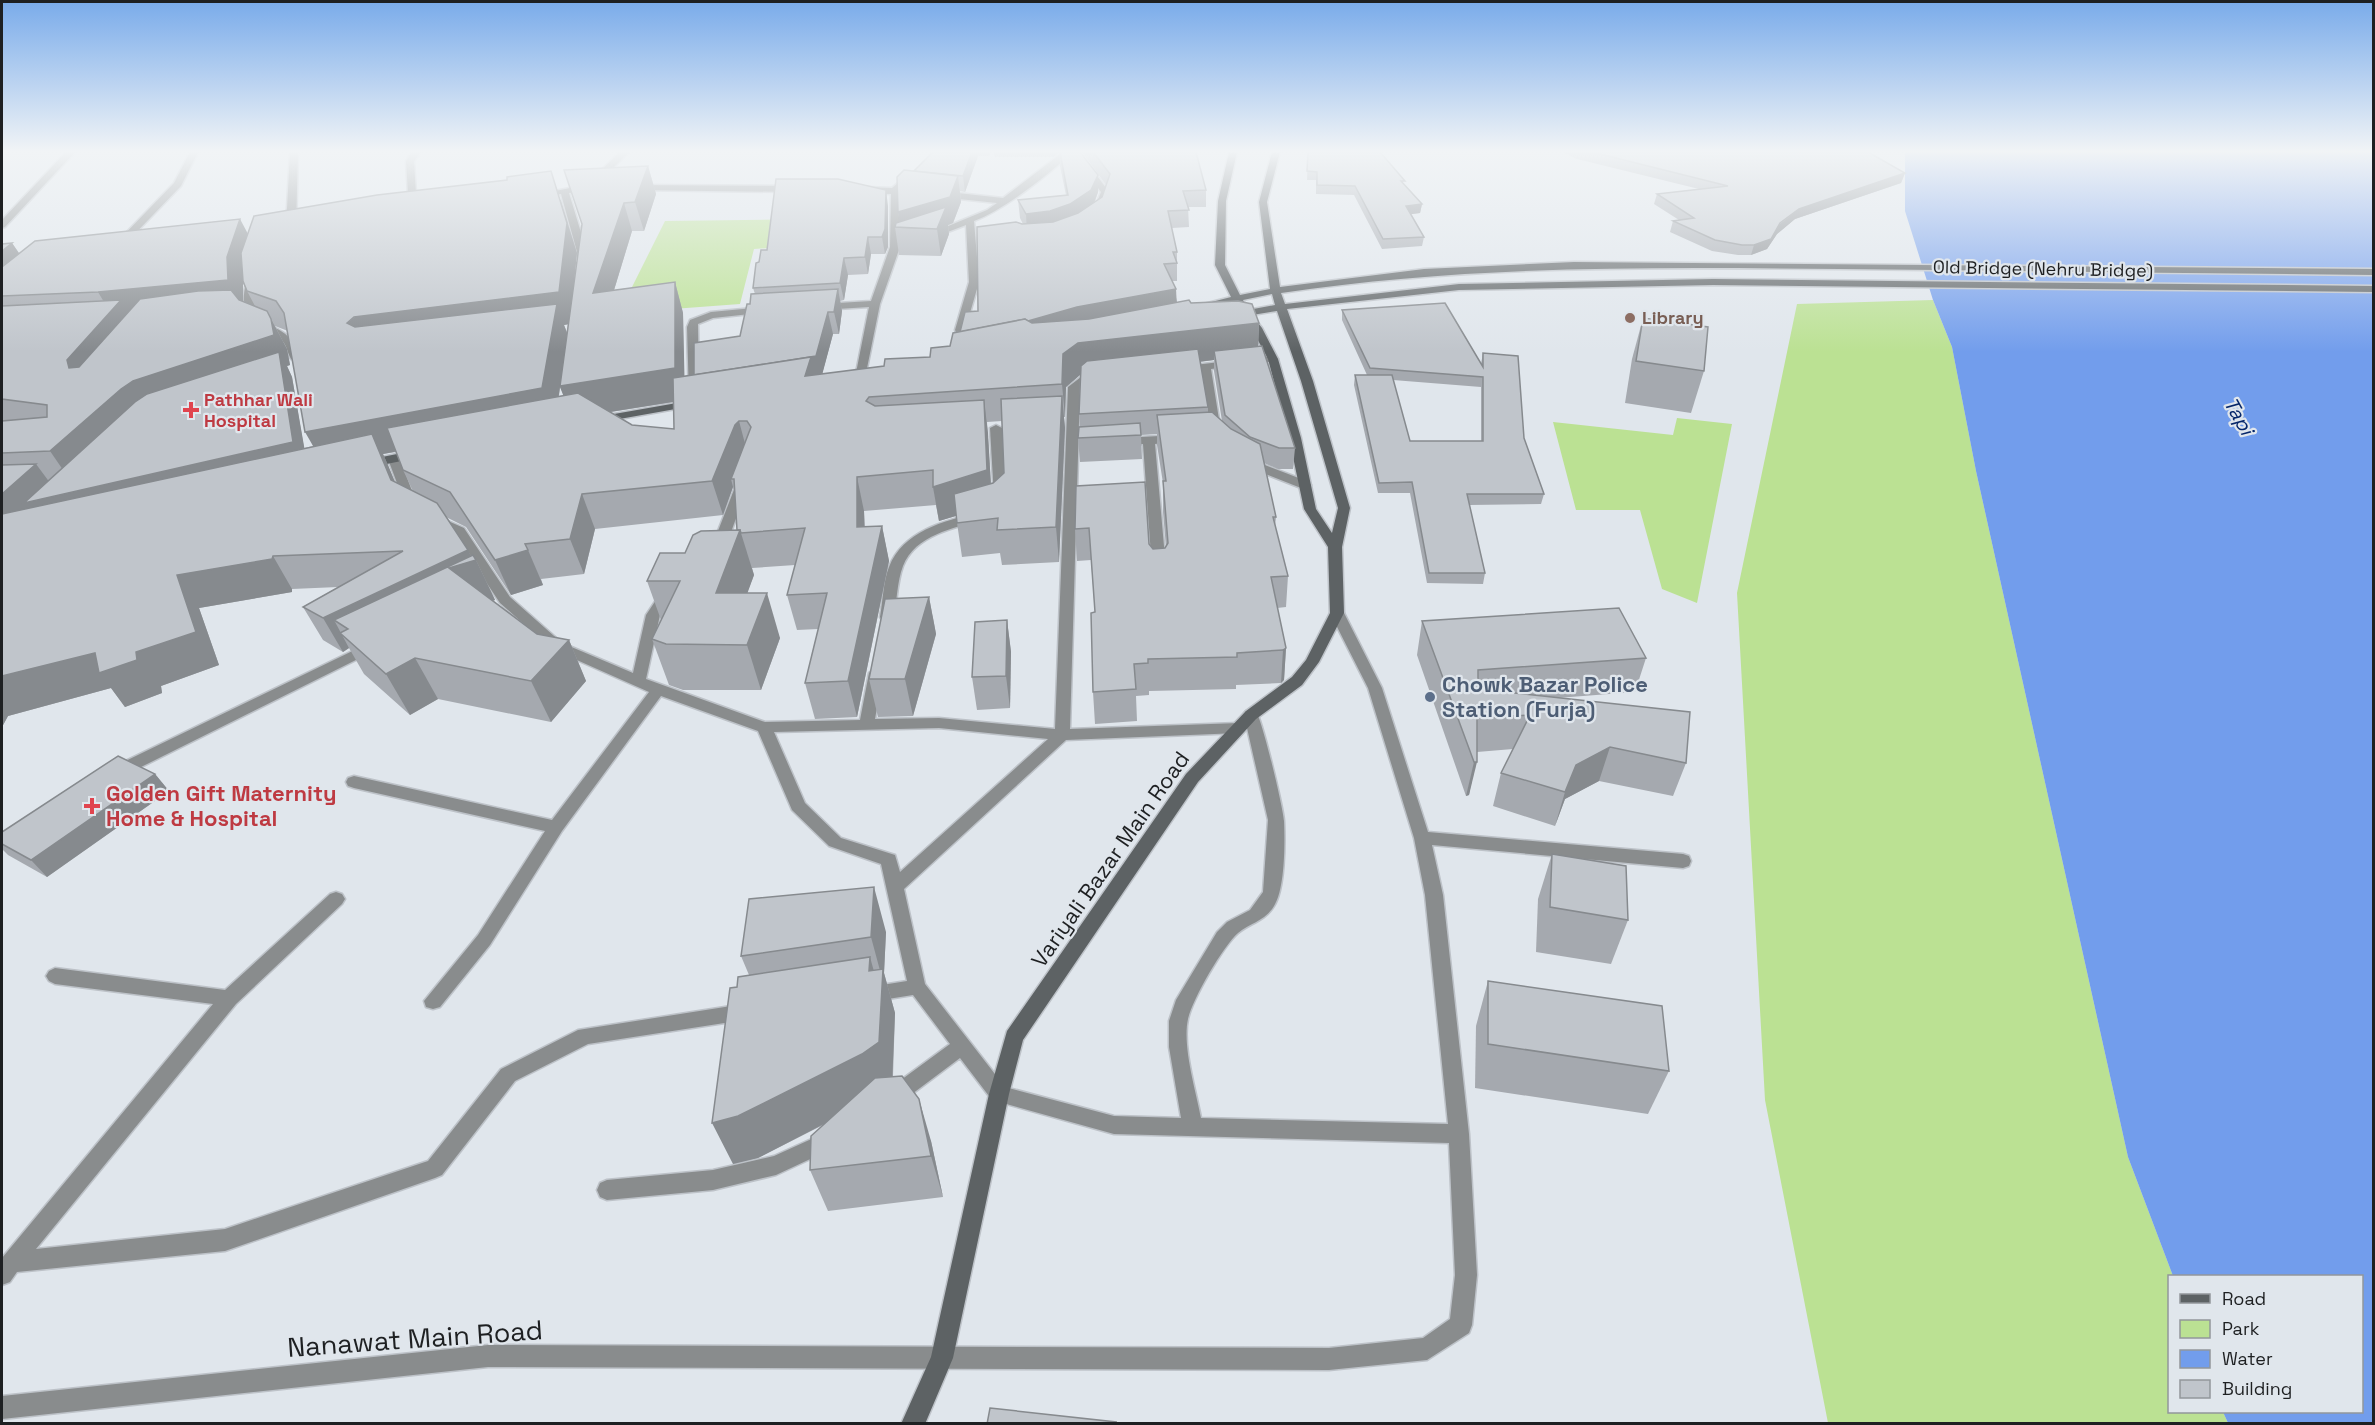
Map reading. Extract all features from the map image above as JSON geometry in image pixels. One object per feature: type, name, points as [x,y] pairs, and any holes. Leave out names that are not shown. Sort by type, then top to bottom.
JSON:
[{"type":"main road","points":[[1221,218],[1220,265],[1245,314],[1257,328],[1273,359],[1310,509],[1335,547]]},
{"type":"main road","name":"Variyali Bazar Main Road","points":[[913,1424],[942,1358],[999,1094],[1014,1037],[1192,778],[1245,722],[1297,681],[1312,662],[1337,613],[1335,547],[1344,508],[1307,381],[1275,290],[1265,218]]},
{"type":"main road","name":"Old Bridge (Nehru Bridge)","points":[[1193,308],[1275,290],[1427,270],[1589,265],[2373,272]]},
{"type":"main road","name":"Old Bridge (Nehru Bridge)","points":[[1223,318],[1281,307],[1459,287],[1713,282],[2373,289]]},
{"type":"main road","points":[[587,421],[699,402]]},
{"type":"main road","points":[[350,467],[428,452]]},
{"type":"street","points":[[113,250],[145,218]]},
{"type":"street","points":[[288,218],[286,236],[302,233]]},
{"type":"street","points":[[573,218],[584,253],[582,270]]},
{"type":"street","points":[[860,378],[874,304],[895,247],[895,218]]},
{"type":"street","points":[[916,240],[977,218]]},
{"type":"street","points":[[990,218],[994,221]]},
{"type":"street","points":[[958,338],[974,282],[970,222]]},
{"type":"street","points":[[895,247],[906,243]]},
{"type":"street","points":[[257,262],[247,294],[245,314],[258,326],[288,337],[294,346],[297,369]]},
{"type":"street","points":[[806,308],[874,304]]},
{"type":"street","points":[[699,402],[692,327],[694,322],[700,318],[719,314],[772,310]]},
{"type":"street","points":[[1171,370],[1273,359]]},
{"type":"street","points":[[1116,442],[1209,439],[1205,366]]},
{"type":"street","points":[[895,886],[1062,735],[1077,445],[1067,423],[1074,387],[1085,379],[1116,375]]},
{"type":"street","points":[[885,625],[896,566],[906,549],[916,539],[933,531],[993,512],[1000,507],[996,428]]},
{"type":"street","points":[[1149,441],[1159,575]]},
{"type":"street","points":[[1238,457],[1258,468],[1305,485]]},
{"type":"street","points":[[394,459],[413,508],[459,531],[491,588],[557,646],[658,690],[764,727],[939,723],[1062,735],[1245,722],[1276,820],[1272,892],[1267,903],[1256,915],[1233,927],[1223,937],[1185,1000],[1178,1021],[1179,1047],[1193,1127]]},
{"type":"street","points":[[713,564],[748,471]]},
{"type":"street","points":[[638,681],[653,615],[670,591],[680,586]]},
{"type":"street","name":"Nanawat Main Road","points":[[2,1407],[488,1356],[1329,1359],[1426,1349],[1461,1325],[1466,1275],[1459,1134],[1434,896],[1422,838],[1375,688],[1337,613]]},
{"type":"street","points":[[101,781],[154,752],[389,638]]},
{"type":"street","points":[[866,725],[878,660]]},
{"type":"street","points":[[433,1001],[484,940],[556,828],[658,690]]},
{"type":"street","points":[[764,727],[798,806],[835,842],[889,860],[917,987],[999,1094],[1114,1125],[1459,1134]]},
{"type":"street","points":[[354,782],[556,828]]},
{"type":"street","points":[[1422,838],[1683,861]]},
{"type":"street","points":[[7,1268],[230,998],[336,899]]},
{"type":"street","points":[[55,976],[230,998]]},
{"type":"street","points":[[846,997],[917,987]]},
{"type":"street","points":[[7,1268],[225,1240],[435,1168],[508,1075],[585,1036],[763,1009]]},
{"type":"street","points":[[880,1107],[961,1047]]},
{"type":"street","points":[[607,1190],[712,1180],[776,1165],[844,1133]]},
{"type":"green space","points":[[810,219],[807,245],[754,249],[740,304],[619,313],[665,221]]},
{"type":"green space","points":[[1933,300],[1952,347],[1976,471],[2128,1157],[2173,1275],[2168,1275],[2168,1413],[2223,1413],[2228,1423],[1828,1423],[1765,1100],[1737,593],[1797,304]]},
{"type":"green space","points":[[1677,418],[1732,424],[1697,603],[1662,589],[1640,510],[1576,510],[1553,422],[1673,435]]},
{"type":"water","name":"Tapi","points":[[1907,218],[2373,218],[2373,1423],[2228,1423],[2223,1413],[2363,1413],[2363,1275],[2173,1275],[2128,1157],[1976,471],[1952,347],[1933,300]]},
{"type":"building","points":[[253,218],[566,218],[559,292],[354,317],[347,323],[355,327],[557,304],[542,388],[305,432],[284,313],[276,301],[247,291],[243,281],[241,253]]},
{"type":"building","points":[[580,218],[619,218],[593,293],[675,282],[675,368],[560,386],[582,224]]},
{"type":"building","points":[[771,218],[885,218],[882,237],[868,237],[865,257],[844,258],[840,283],[753,288],[756,263],[759,262],[761,250],[767,250]]},
{"type":"building","points":[[910,218],[941,218],[937,229],[895,227],[896,223]]},
{"type":"building","points":[[1063,218],[1170,218],[1177,252],[1173,252],[1177,263],[1164,264],[1176,289],[1077,307],[1028,321],[1025,319],[960,332],[965,312],[978,311],[977,227],[1016,222],[1022,224],[1053,222]]},
{"type":"building","points":[[1372,218],[1413,218],[1424,237],[1383,239]]},
{"type":"building","points":[[1690,218],[1786,218],[1780,223],[1771,239],[1754,245],[1715,240],[1673,221]]},
{"type":"building","points":[[240,219],[227,257],[228,280],[98,292],[2,296],[2,267],[35,241]]},
{"type":"building","points":[[12,243],[2,251],[2,244]]},
{"type":"building","points":[[838,289],[834,312],[828,312],[816,356],[694,375],[694,343],[740,336],[751,294]]},
{"type":"building","points":[[231,290],[239,300],[267,311],[274,335],[133,381],[50,451],[2,453],[2,421],[47,417],[47,405],[2,399],[2,306],[121,300],[67,360],[69,368],[79,367],[140,299],[198,291]]},
{"type":"building","points":[[1189,300],[1191,303],[1238,301],[1252,304],[1259,323],[1078,343],[1063,354],[1062,384],[869,397],[866,401],[875,406],[984,400],[987,470],[933,487],[933,470],[857,477],[857,527],[882,526],[848,681],[805,683],[827,593],[787,595],[805,528],[741,533],[737,530],[734,479],[731,479],[751,427],[747,421],[739,421],[735,425],[712,481],[582,494],[570,539],[525,544],[528,550],[495,560],[450,492],[403,470],[387,428],[578,393],[632,425],[674,429],[673,378],[811,357],[805,376],[884,366],[885,359],[930,357],[931,348],[950,346],[953,333],[1025,319],[1032,323],[1089,319]]},
{"type":"building","points":[[1445,303],[1483,367],[1483,353],[1518,356],[1524,438],[1544,494],[1467,494],[1485,573],[1429,573],[1412,482],[1379,483],[1355,375],[1392,375],[1410,441],[1483,441],[1483,377],[1370,368],[1342,310]]},
{"type":"building","points":[[1643,318],[1708,327],[1704,371],[1636,361]]},
{"type":"building","points":[[1262,346],[1295,448],[1279,448],[1250,437],[1225,415],[1214,351]]},
{"type":"building","points":[[1198,349],[1208,407],[1079,414],[1081,366],[1087,361]]},
{"type":"building","points":[[279,352],[293,442],[24,503],[135,402],[147,394]]},
{"type":"building","points":[[1062,396],[1056,527],[997,530],[998,518],[957,523],[954,494],[993,483],[1004,473],[1001,399]]},
{"type":"building","points":[[1212,412],[1231,429],[1260,444],[1276,517],[1273,517],[1288,576],[1271,577],[1286,648],[1237,653],[1237,657],[1148,659],[1148,663],[1134,664],[1136,689],[1093,692],[1091,613],[1095,612],[1089,528],[1075,529],[1076,486],[1145,482],[1149,544],[1153,549],[1165,548],[1168,543],[1163,481],[1166,481],[1157,415]]},
{"type":"building","points":[[1140,423],[1141,435],[1078,438],[1079,427]]},
{"type":"building","points":[[372,434],[391,480],[437,503],[468,550],[323,618],[303,607],[403,551],[273,556],[272,559],[177,575],[196,632],[136,652],[137,660],[99,673],[95,653],[2,676],[2,514]]},
{"type":"building","points":[[36,464],[2,494],[2,465]]},
{"type":"building","points":[[740,530],[716,593],[767,593],[747,645],[666,644],[652,639],[680,581],[647,581],[660,553],[685,553],[693,535],[701,531]]},
{"type":"building","points":[[473,555],[476,560],[449,568],[537,634],[569,640],[531,681],[415,658],[386,674],[340,633],[348,629],[334,620]]},
{"type":"building","points":[[929,597],[905,679],[869,679],[885,599]]},
{"type":"building","points":[[1619,608],[1646,658],[1478,670],[1478,689],[1690,712],[1686,763],[1610,747],[1576,765],[1565,792],[1501,773],[1530,715],[1477,718],[1477,762],[1474,762],[1422,621]]},
{"type":"building","points":[[1007,620],[1006,676],[972,677],[975,622]]},
{"type":"building","points":[[118,756],[155,774],[31,860],[2,844],[2,832]]},
{"type":"building","points":[[1552,854],[1626,866],[1628,920],[1550,907]]},
{"type":"building","points":[[874,887],[871,937],[741,956],[749,899]]},
{"type":"building","points":[[870,957],[869,971],[883,969],[879,1042],[862,1054],[738,1116],[712,1123],[730,988],[737,987],[738,977]]},
{"type":"building","points":[[1488,981],[1662,1006],[1669,1071],[1488,1044]]},
{"type":"building","points":[[902,1076],[919,1099],[931,1156],[810,1170],[811,1136],[875,1078]]},
{"type":"building","points":[[990,1408],[1116,1422],[1115,1424],[987,1424]]},
{"type":"place","name":"Library","points":[[1630,318]]},
{"type":"place","name":"Pathhar Wali Hospital","points":[[191,410]]},
{"type":"place","name":"Chowk Bazar Police Station (Furja)","points":[[1430,697]]},
{"type":"place","name":"Golden Gift Maternity Home & Hospital","points":[[92,806]]}]
